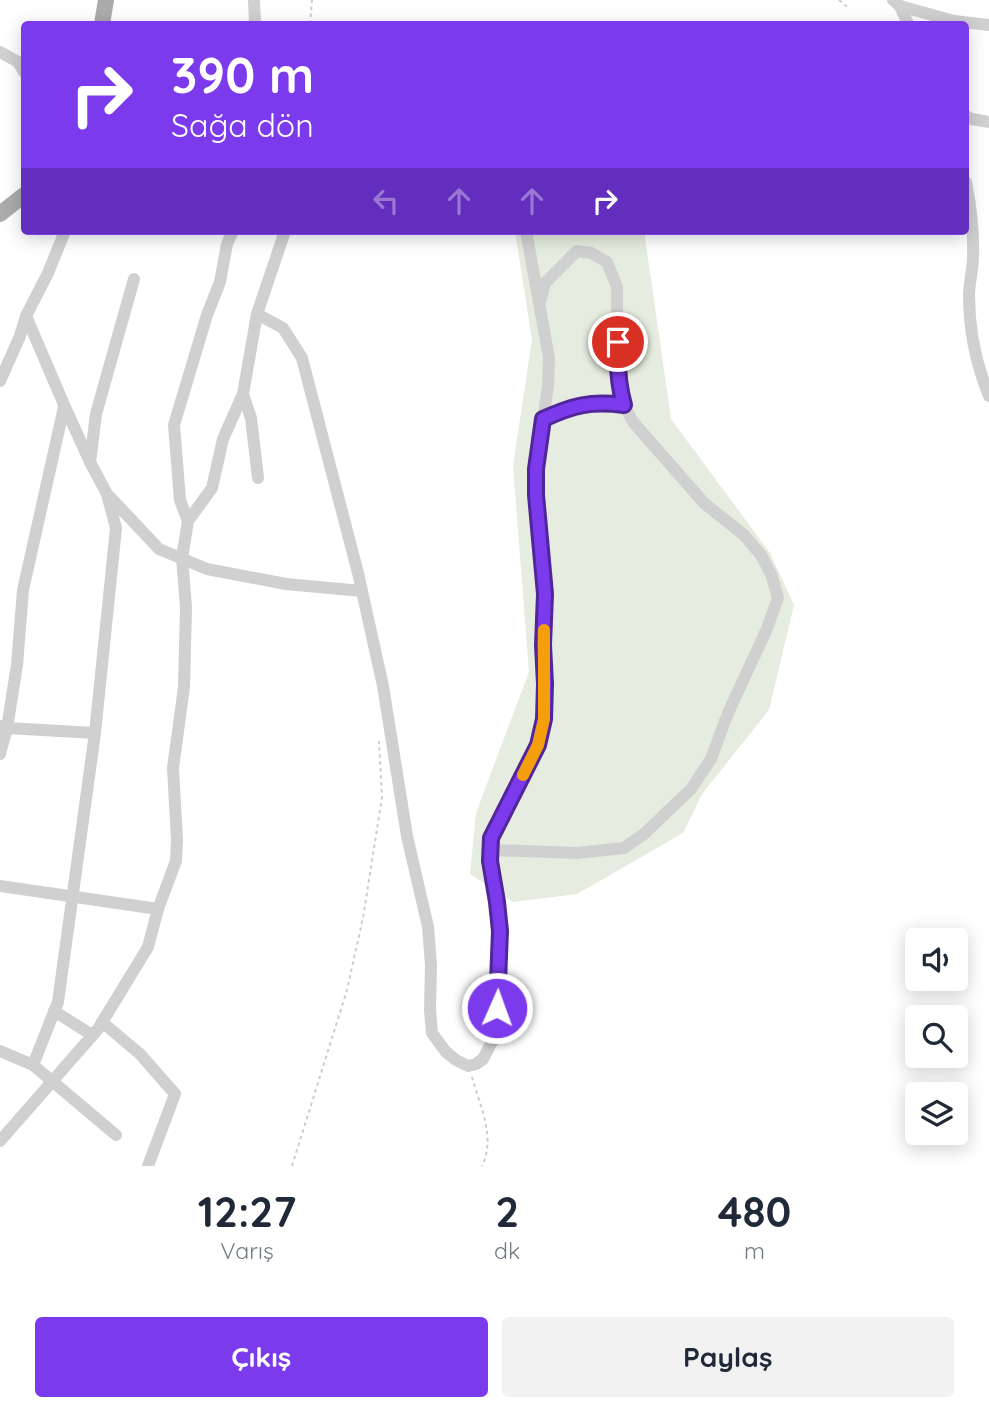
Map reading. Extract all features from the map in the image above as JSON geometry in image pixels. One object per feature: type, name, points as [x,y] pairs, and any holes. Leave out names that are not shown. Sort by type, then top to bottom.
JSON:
[{"type":"main road","points":[[102,21],[106,0]]},
{"type":"main road","points":[[0,214],[21,197]]},
{"type":"street","points":[[254,0],[255,21]]},
{"type":"street","points":[[897,3],[906,21]]},
{"type":"street","points":[[897,3],[954,21]]},
{"type":"street","points":[[969,23],[989,26]]},
{"type":"street","points":[[0,52],[18,62],[21,67]]},
{"type":"street","points":[[969,118],[989,122]]},
{"type":"street","points":[[969,196],[973,259],[969,293],[972,334],[980,375],[989,396]]},
{"type":"street","points":[[0,381],[63,235]]},
{"type":"street","points":[[188,522],[180,500],[174,425],[206,315],[220,282],[231,235]]},
{"type":"street","points":[[0,1141],[102,1022],[148,947],[158,909],[176,861],[173,768],[184,687],[186,607],[182,558],[188,522],[212,488],[223,439],[243,394],[257,314],[284,235]]},
{"type":"street","points":[[257,314],[283,328],[302,358],[362,591],[383,687],[407,836],[428,927],[432,1033],[446,1052],[456,1060],[468,1066],[476,1064],[483,1059],[496,1034],[500,931],[490,861],[491,838],[538,745],[544,719],[545,594],[536,469],[548,386],[549,358],[527,235]]},
{"type":"street","points":[[491,850],[577,853],[624,848],[644,834],[691,789],[711,759],[778,598],[771,574],[761,555],[744,535],[704,503],[634,422],[624,405],[617,366],[617,287],[607,262],[591,253],[577,251],[545,283],[540,303]]},
{"type":"street","points":[[90,462],[96,414],[134,279]]},
{"type":"street","points":[[26,316],[90,462],[107,494],[116,528],[95,733],[58,1002],[33,1065]]},
{"type":"street","points":[[243,394],[251,418],[258,478]]},
{"type":"street","points":[[543,419],[582,404],[602,402],[624,405]]},
{"type":"street","points":[[0,754],[18,664],[23,590],[65,407]]},
{"type":"street","points":[[107,494],[159,549],[207,569],[286,584],[362,591]]},
{"type":"street","points":[[4,727],[95,733]]},
{"type":"street","points":[[0,886],[158,909]]},
{"type":"street","points":[[54,1012],[92,1035]]},
{"type":"street","points":[[102,1022],[140,1054],[175,1094],[148,1166]]},
{"type":"street","points":[[0,1051],[33,1065],[116,1135]]},
{"type":"path","points":[[310,21],[312,0]]},
{"type":"path","points":[[839,0],[850,9]]},
{"type":"path","points":[[292,1166],[347,990],[363,918],[382,797],[379,742]]},
{"type":"path","points":[[468,1066],[489,1135],[482,1166]]},
{"type":"shaded area","points":[[516,235],[645,235],[671,419],[770,553],[794,605],[769,710],[702,794],[683,833],[577,894],[513,902],[470,874],[476,813],[529,672],[513,466],[532,340]]},
{"type":"slow traffic","points":[[523,775],[538,745],[544,719],[544,630]]},
{"type":"route","points":[[497,1008],[500,931],[490,861],[491,838],[538,745],[544,719],[545,594],[536,495],[536,469],[543,419],[582,404],[602,402],[624,405],[617,366],[618,342]]}]
